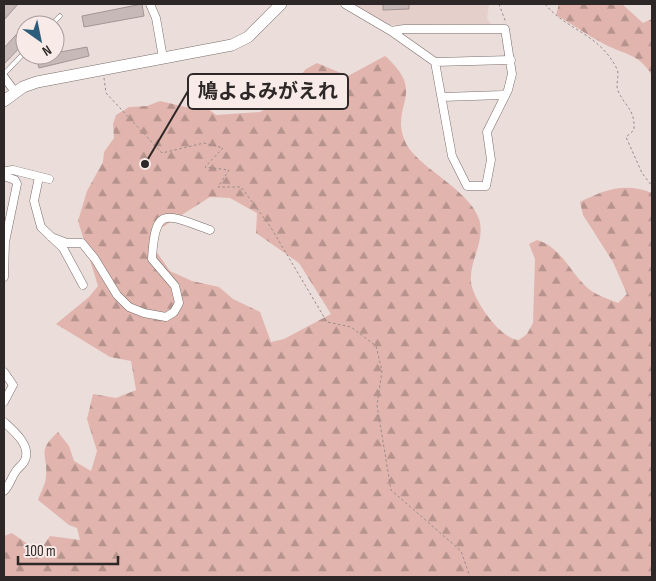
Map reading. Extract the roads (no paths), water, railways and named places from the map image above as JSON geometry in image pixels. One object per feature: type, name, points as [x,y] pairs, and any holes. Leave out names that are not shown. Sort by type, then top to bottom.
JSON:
[{"type":"street","points":[[150,4],[156,18],[163,58]]},
{"type":"street","points":[[4,102],[15,92],[37,82],[223,48],[239,42],[254,31],[281,4]]},
{"type":"street","points":[[345,4],[391,31],[435,62],[511,60]]},
{"type":"street","points":[[391,31],[404,29],[505,29],[512,74],[508,90],[503,96],[487,132],[491,160],[486,186],[467,186],[452,156],[435,62]]},
{"type":"street","points":[[4,75],[15,92]]},
{"type":"street","points":[[442,97],[503,96]]},
{"type":"street","points":[[4,171],[13,170],[49,179]]},
{"type":"street","points":[[4,176],[15,180],[17,184],[5,242],[4,277]]},
{"type":"street","points":[[38,177],[34,204],[41,227],[63,248],[83,285]]},
{"type":"street","points":[[51,237],[67,243],[82,243],[95,259],[117,295],[129,307],[144,313],[166,317],[174,312],[179,303],[175,286],[152,259],[153,233],[158,222],[162,218],[174,218],[210,230]]},
{"type":"street","points":[[4,372],[13,385],[4,402]]},
{"type":"street","points":[[4,422],[19,437],[26,450],[24,461],[15,472],[10,485],[4,491]]},
{"type":"lane","points":[[4,75],[15,63]]},
{"type":"place","name":"鳩よよみがえれ","points":[[145,164]]}]
